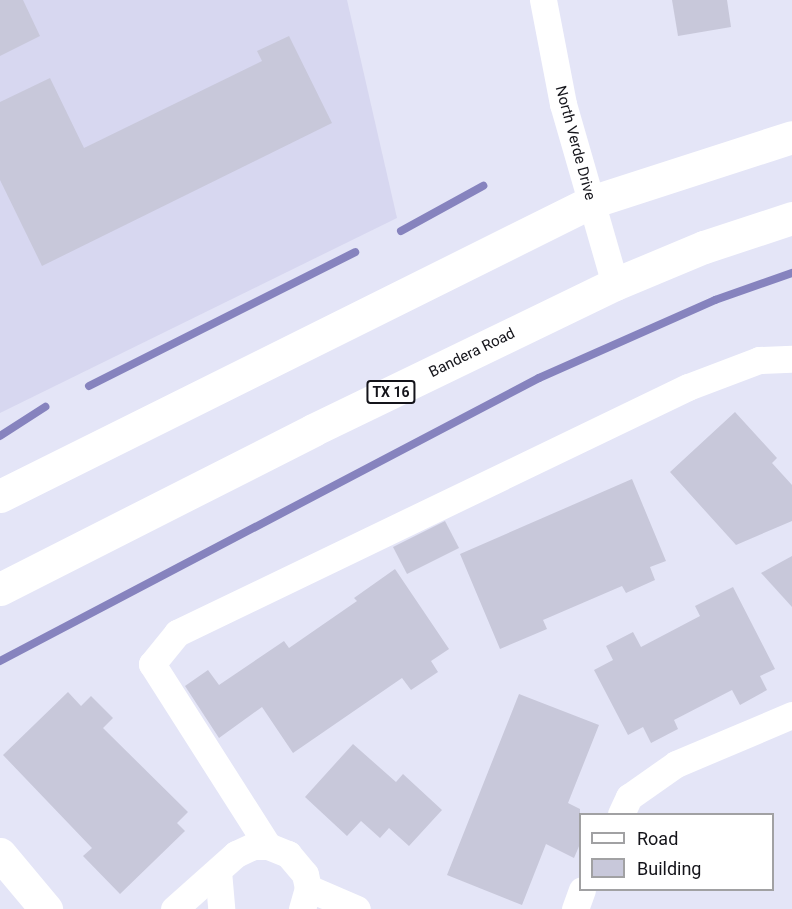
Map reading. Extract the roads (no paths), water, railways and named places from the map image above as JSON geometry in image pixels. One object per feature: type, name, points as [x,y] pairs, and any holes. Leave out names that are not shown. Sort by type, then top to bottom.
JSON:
[{"type":"main road","points":[[0,495],[591,202],[792,137]]},
{"type":"main road","name":"Bandera Road","points":[[0,589],[313,430],[615,284],[704,247],[792,218]]},
{"type":"main road","points":[[0,854],[46,909]]},
{"type":"street","name":"North Verde Drive","points":[[543,0],[563,104],[615,284]]},
{"type":"street","points":[[357,909],[305,898],[297,862],[268,846],[152,664],[177,633],[688,387],[759,360],[792,359]]},
{"type":"street","points":[[621,813],[629,797],[676,764],[792,714]]},
{"type":"street","points":[[174,909],[236,854],[253,846],[268,846]]},
{"type":"street","points":[[219,871],[221,909]]},
{"type":"street","points":[[575,909],[582,891]]},
{"type":"waterway","points":[[401,231],[483,186]]},
{"type":"waterway","points":[[89,386],[355,252]]},
{"type":"waterway","points":[[0,661],[539,378],[715,300],[792,273]]},
{"type":"waterway","points":[[0,436],[45,407]]}]
